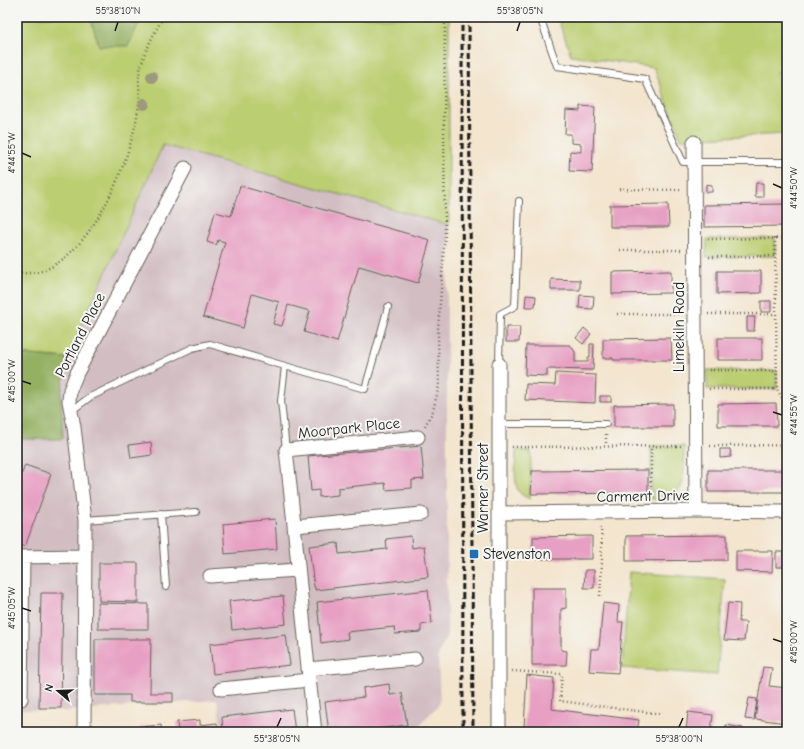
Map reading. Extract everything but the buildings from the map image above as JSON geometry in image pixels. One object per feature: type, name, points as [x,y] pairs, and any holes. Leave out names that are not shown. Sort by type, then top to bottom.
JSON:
[{"type":"street","name":"Limekiln Road","points":[[694,142],[696,511]]},
{"type":"street","name":"Portland Place","points":[[84,732],[85,520],[72,411],[69,401],[70,390],[77,373],[186,168]]},
{"type":"street","name":"Warner Street","points":[[499,364],[499,732]]},
{"type":"street","name":"Moorpark Place","points":[[315,732],[286,450],[418,437]]},
{"type":"street","name":"Carment Drive","points":[[500,513],[696,511],[787,512]]},
{"type":"street","points":[[295,526],[421,514]]},
{"type":"street","points":[[21,699],[20,557],[84,556]]},
{"type":"street","points":[[210,576],[298,570]]},
{"type":"street","points":[[221,689],[415,659]]},
{"type":"lane","points":[[540,17],[557,66],[645,79],[683,162],[787,162]]},
{"type":"lane","points":[[499,364],[500,314],[515,306],[519,201]]},
{"type":"lane","points":[[72,411],[90,397],[192,348],[210,344],[364,389],[388,307]]},
{"type":"lane","points":[[285,366],[281,401],[286,450]]},
{"type":"lane","points":[[499,424],[606,424]]},
{"type":"lane","points":[[85,520],[196,512]]},
{"type":"lane","points":[[161,514],[166,587]]},
{"type":"path","points":[[17,274],[46,269],[59,261],[74,249],[98,220],[117,181],[130,143],[139,103],[139,72],[144,57],[163,17]]},
{"type":"path","points":[[418,437],[433,411],[439,386],[438,330],[445,234],[445,17]]},
{"type":"path","points":[[618,189],[694,190]]},
{"type":"path","points":[[499,447],[786,445],[786,406],[777,389],[775,238]]},
{"type":"path","points":[[694,249],[775,238],[787,238]]},
{"type":"path","points":[[620,250],[694,249],[775,256]]},
{"type":"path","points":[[617,314],[776,314]]},
{"type":"path","points":[[695,370],[777,371]]},
{"type":"path","points":[[695,389],[777,389]]},
{"type":"path","points":[[650,512],[651,446]]},
{"type":"path","points":[[600,596],[602,562],[601,512]]},
{"type":"path","points":[[500,670],[562,674],[560,701],[661,714]]},
{"type":"shaded area","points":[[163,145],[449,225],[447,286],[447,635],[438,655],[440,703],[413,732],[222,732],[217,700],[66,711],[17,710],[17,439],[63,439],[61,395],[67,358]]},
{"type":"green space","points":[[17,17],[449,17],[449,225],[163,145],[67,358],[17,354]]},
{"type":"green space","points":[[90,17],[142,17],[128,46],[99,46]]},
{"type":"green space","points":[[557,17],[787,17],[787,72],[777,72],[787,119],[787,134],[681,139],[654,68],[571,55]]},
{"type":"green space","points":[[775,238],[775,256],[706,257],[707,239]]},
{"type":"green space","points":[[17,354],[67,358],[61,395],[63,439],[17,439]]},
{"type":"green space","points":[[707,370],[777,371],[777,389],[707,389]]},
{"type":"green space","points":[[651,446],[684,446],[684,476],[679,491],[673,496],[651,499]]},
{"type":"green space","points":[[516,450],[531,451],[530,499],[519,492],[517,488],[515,478]]},
{"type":"green space","points":[[629,572],[725,579],[717,675],[622,668]]},
{"type":"railway","points":[[462,17],[463,732]]},
{"type":"railway","points":[[469,17],[473,732]]},
{"type":"place","name":"Stevenston","points":[[474,554]]}]
